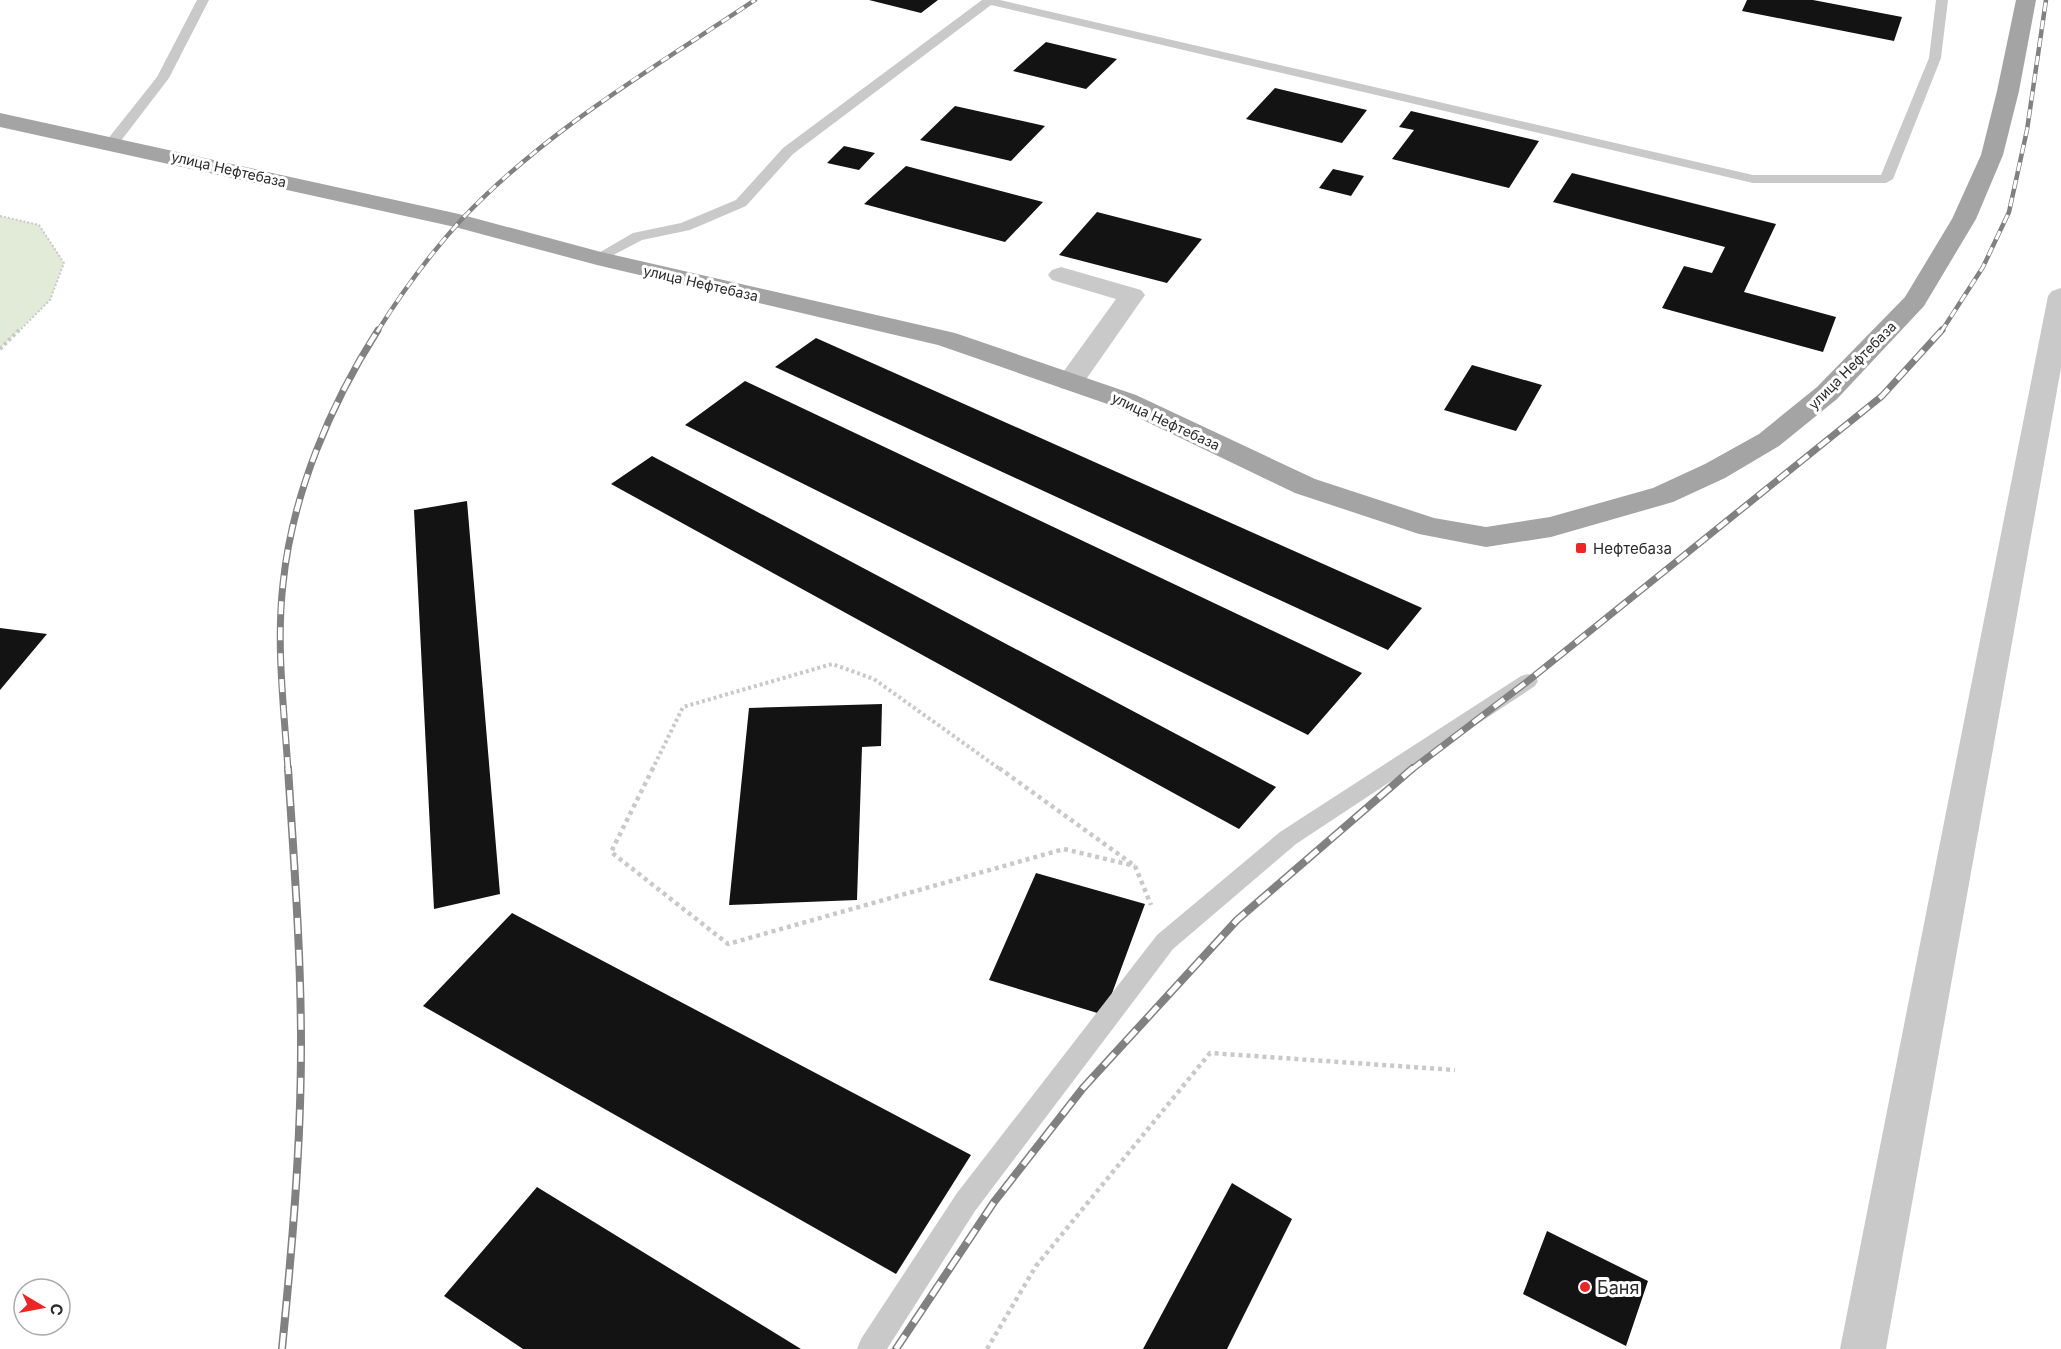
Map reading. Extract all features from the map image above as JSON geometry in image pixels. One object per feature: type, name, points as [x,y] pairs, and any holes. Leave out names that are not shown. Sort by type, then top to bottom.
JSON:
[{"type":"main road","name":"улица Нефтебаза","points":[[0,120],[459,221],[597,258],[946,339],[1126,400],[1305,486],[1430,526],[1486,537],[1551,527],[1663,495],[1715,471],[1769,440],[1827,393],[1915,301],[1964,219],[1992,155],[2008,92],[2026,0]]},
{"type":"street","points":[[1061,275],[1132,295],[1070,382]]},
{"type":"street","points":[[1863,1349],[2061,296]]},
{"type":"lane","points":[[112,143],[163,78],[202,0]]},
{"type":"lane","points":[[597,258],[638,236],[685,228],[741,203],[788,151],[990,0],[1753,179],[1886,179],[1935,58],[1942,0]]},
{"type":"lane","points":[[871,1349],[966,1202],[1166,942],[1288,838],[1528,681]]},
{"type":"path","points":[[0,216],[39,225],[64,263],[50,300],[0,349]]},
{"type":"path","points":[[1135,866],[1064,849],[728,944],[611,852],[683,707],[832,664],[874,679],[1135,866],[1166,942]]},
{"type":"path","points":[[987,1349],[1036,1266],[1210,1053],[1455,1070]]},
{"type":"green space","points":[[0,216],[39,225],[64,263],[50,300],[0,349]]},
{"type":"building","points":[[869,0],[938,0],[921,13]]},
{"type":"building","points":[[1747,0],[1813,0],[1902,17],[1894,41],[1742,11]]},
{"type":"building","points":[[1046,42],[1117,59],[1086,89],[1013,71]]},
{"type":"building","points":[[1275,88],[1367,110],[1342,143],[1246,119]]},
{"type":"building","points":[[955,106],[1045,126],[1011,161],[920,140]]},
{"type":"building","points":[[1411,111],[1539,141],[1509,188],[1392,159],[1414,130],[1399,127]]},
{"type":"building","points":[[844,146],[875,153],[859,170],[827,163]]},
{"type":"building","points":[[906,166],[1043,202],[1005,242],[864,204]]},
{"type":"building","points":[[1333,169],[1364,176],[1351,196],[1319,188]]},
{"type":"building","points":[[1572,173],[1776,224],[1744,292],[1836,317],[1823,352],[1662,308],[1684,266],[1712,273],[1725,247],[1553,202]]},
{"type":"building","points":[[1097,212],[1202,239],[1167,283],[1059,255]]},
{"type":"building","points":[[816,338],[1422,608],[1388,650],[775,367]]},
{"type":"building","points":[[1472,365],[1542,385],[1516,431],[1444,410]]},
{"type":"building","points":[[745,381],[1362,673],[1308,735],[685,425]]},
{"type":"building","points":[[652,456],[1276,787],[1239,829],[611,484]]},
{"type":"building","points":[[467,501],[500,894],[434,909],[414,510]]},
{"type":"building","points":[[0,628],[47,634],[0,690]]},
{"type":"building","points":[[882,704],[881,746],[862,747],[857,900],[729,905],[749,708]]},
{"type":"building","points":[[1036,873],[1145,904],[1104,1015],[989,980]]},
{"type":"building","points":[[512,913],[971,1155],[896,1274],[423,1006]]},
{"type":"building","points":[[1232,1183],[1292,1219],[1227,1349],[1143,1349]]},
{"type":"building","points":[[537,1187],[801,1349],[523,1349],[444,1296]]},
{"type":"building","name":"Баня","points":[[1547,1231],[1648,1281],[1626,1346],[1523,1294]]},
{"type":"railway","points":[[377,332],[406,288],[462,219],[529,157],[602,101],[755,0]]},
{"type":"railway","points":[[1941,332],[1983,267],[2009,212],[2027,130],[2046,0]]},
{"type":"railway","points":[[288,770],[280,630],[288,551],[304,484],[329,420],[378,330]]},
{"type":"railway","points":[[1411,770],[1528,681],[1882,396],[1942,330]]},
{"type":"railway","points":[[282,1349],[298,1159],[301,1083],[301,1010],[288,768]]},
{"type":"railway","points":[[896,1349],[994,1202],[1083,1088],[1237,920],[1413,768]]},
{"type":"place","name":"Нефтебаза","points":[[1581,548]]},
{"type":"place","name":"Баня","points":[[1585,1287]]}]
